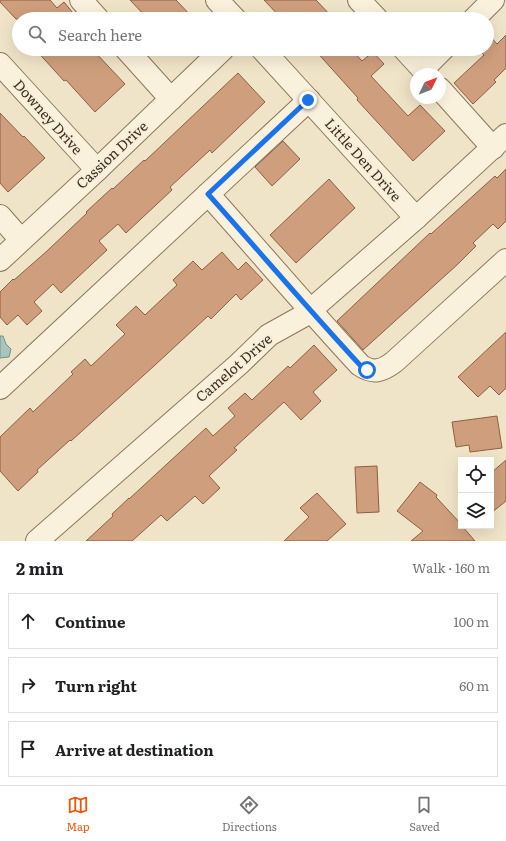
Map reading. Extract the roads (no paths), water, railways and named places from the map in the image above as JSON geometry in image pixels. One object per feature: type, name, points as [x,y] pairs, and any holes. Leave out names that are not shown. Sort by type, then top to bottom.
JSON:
[{"type":"street","points":[[81,0],[92,12]]},
{"type":"street","points":[[217,0],[228,12]]},
{"type":"street","points":[[360,0],[371,12]]},
{"type":"street","points":[[481,12],[493,0]]},
{"type":"street","points":[[132,56],[171,99]]},
{"type":"street","name":"Cassion Drive","points":[[0,260],[97,170],[216,56]]},
{"type":"street","name":"Little Den Drive","points":[[268,56],[416,218]]},
{"type":"street","points":[[410,56],[421,68]]},
{"type":"street","points":[[428,68],[438,56]]},
{"type":"street","name":"Downey Drive","points":[[0,64],[97,170]]},
{"type":"street","points":[[446,94],[499,142]]},
{"type":"street","points":[[0,388],[308,100]]},
{"type":"street","name":"Camelot Drive","points":[[38,541],[239,364],[269,335],[305,315],[416,218],[499,142]]},
{"type":"street","points":[[208,194],[310,310],[360,365],[367,370],[378,371],[394,362],[506,260]]},
{"type":"street","points":[[0,216],[21,240]]},
{"type":"water","points":[[0,336],[3,336],[6,344],[11,349],[9,357],[0,358]]}]
